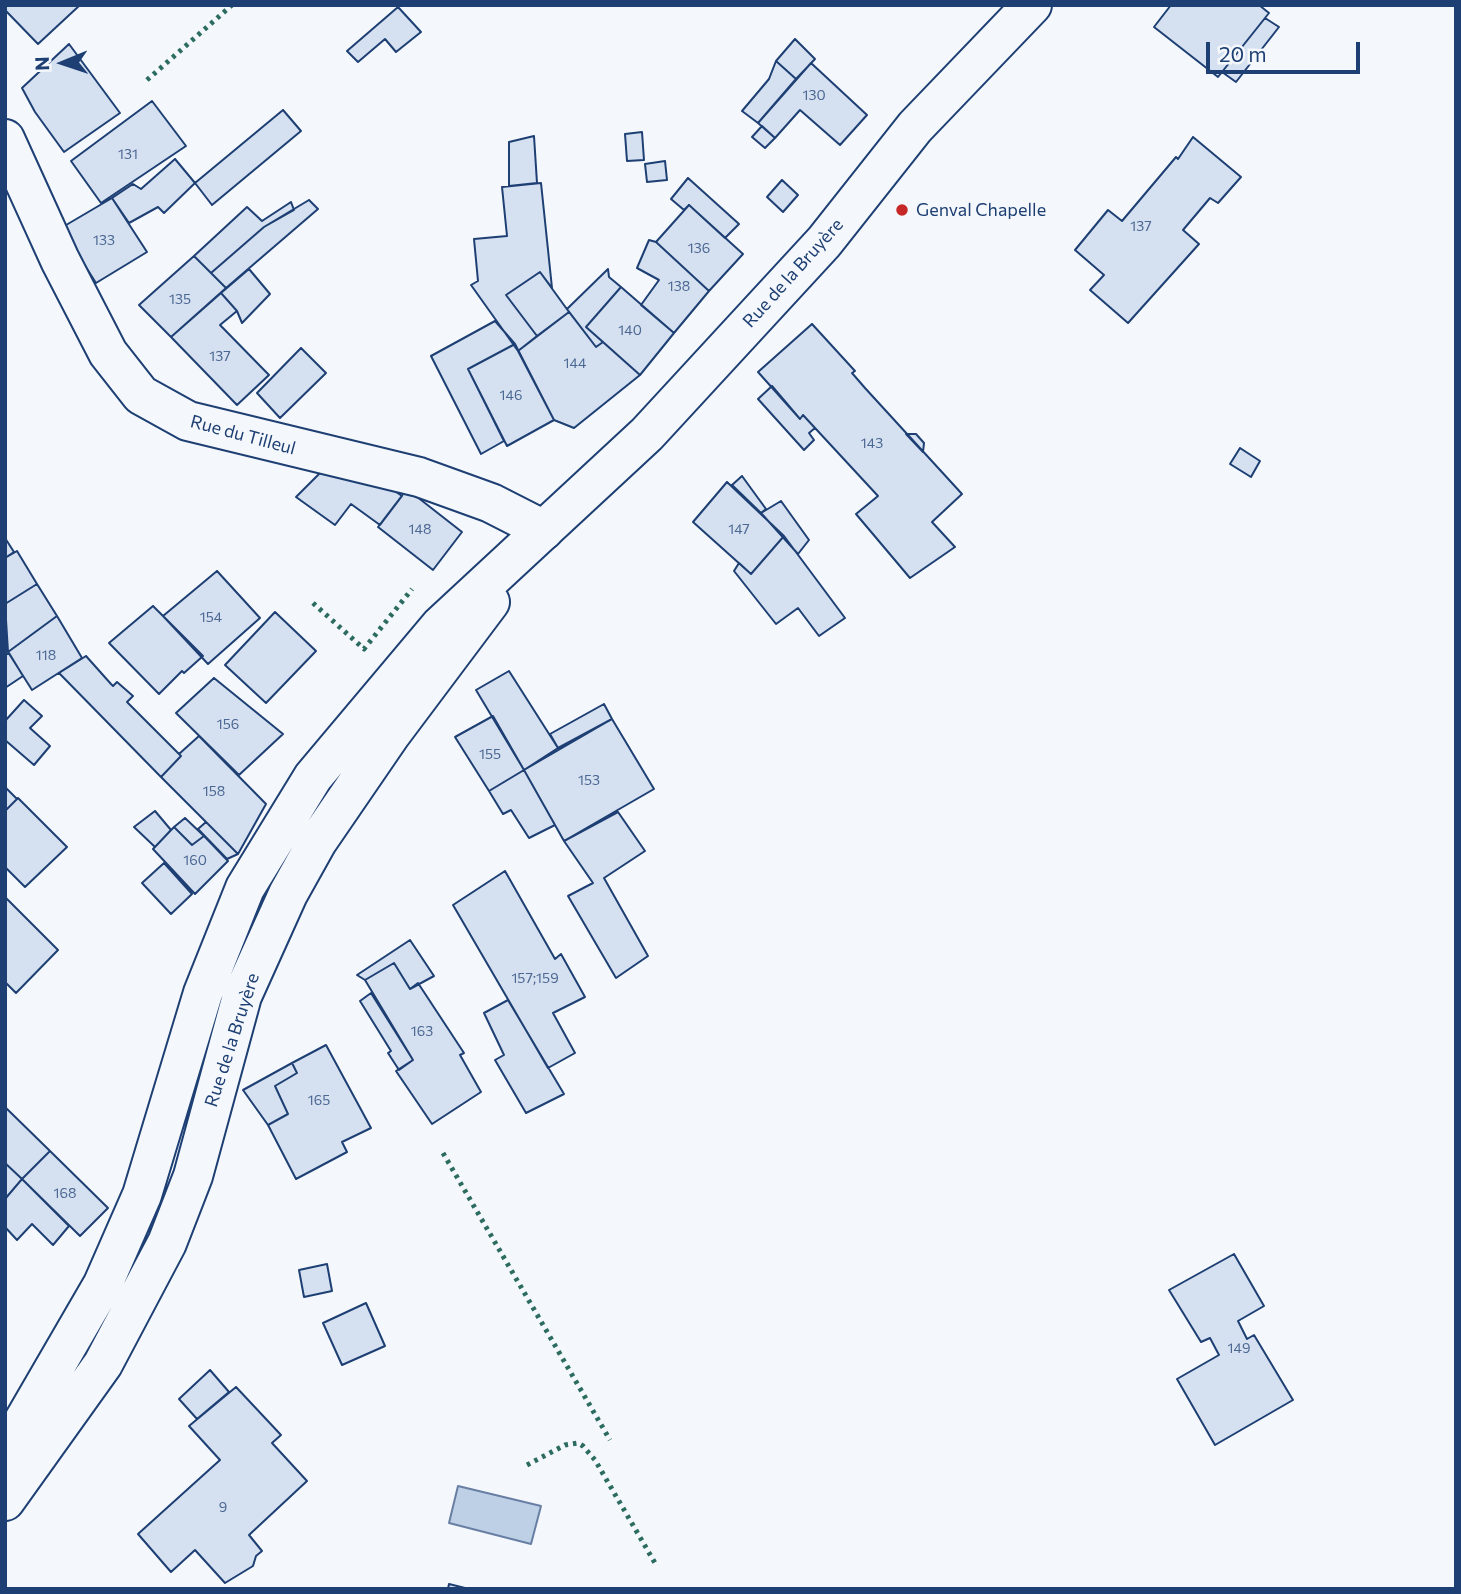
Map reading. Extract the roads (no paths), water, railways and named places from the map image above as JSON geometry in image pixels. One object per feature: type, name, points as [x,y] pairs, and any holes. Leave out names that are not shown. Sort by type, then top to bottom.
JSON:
[{"type":"main road","name":"Rue de la Bruyère","points":[[5,1453],[103,1284],[142,1195],[203,993],[245,888],[313,777],[399,671],[440,626],[647,434],[824,242],[915,127],[1032,5]]},
{"type":"main road","name":"Rue du Tilleul","points":[[5,139],[60,260],[108,353],[141,395],[188,421],[419,477],[491,503],[544,530]]},
{"type":"main road","name":"Rue de la Bruyère","points":[[5,1501],[103,1364],[167,1243],[192,1176],[242,996],[288,894],[317,842],[391,734],[544,530]]},
{"type":"water","points":[[458,1486],[541,1506],[531,1544],[449,1523]]},
{"type":"place","name":"Genval Chapelle","points":[[902,210]]}]
